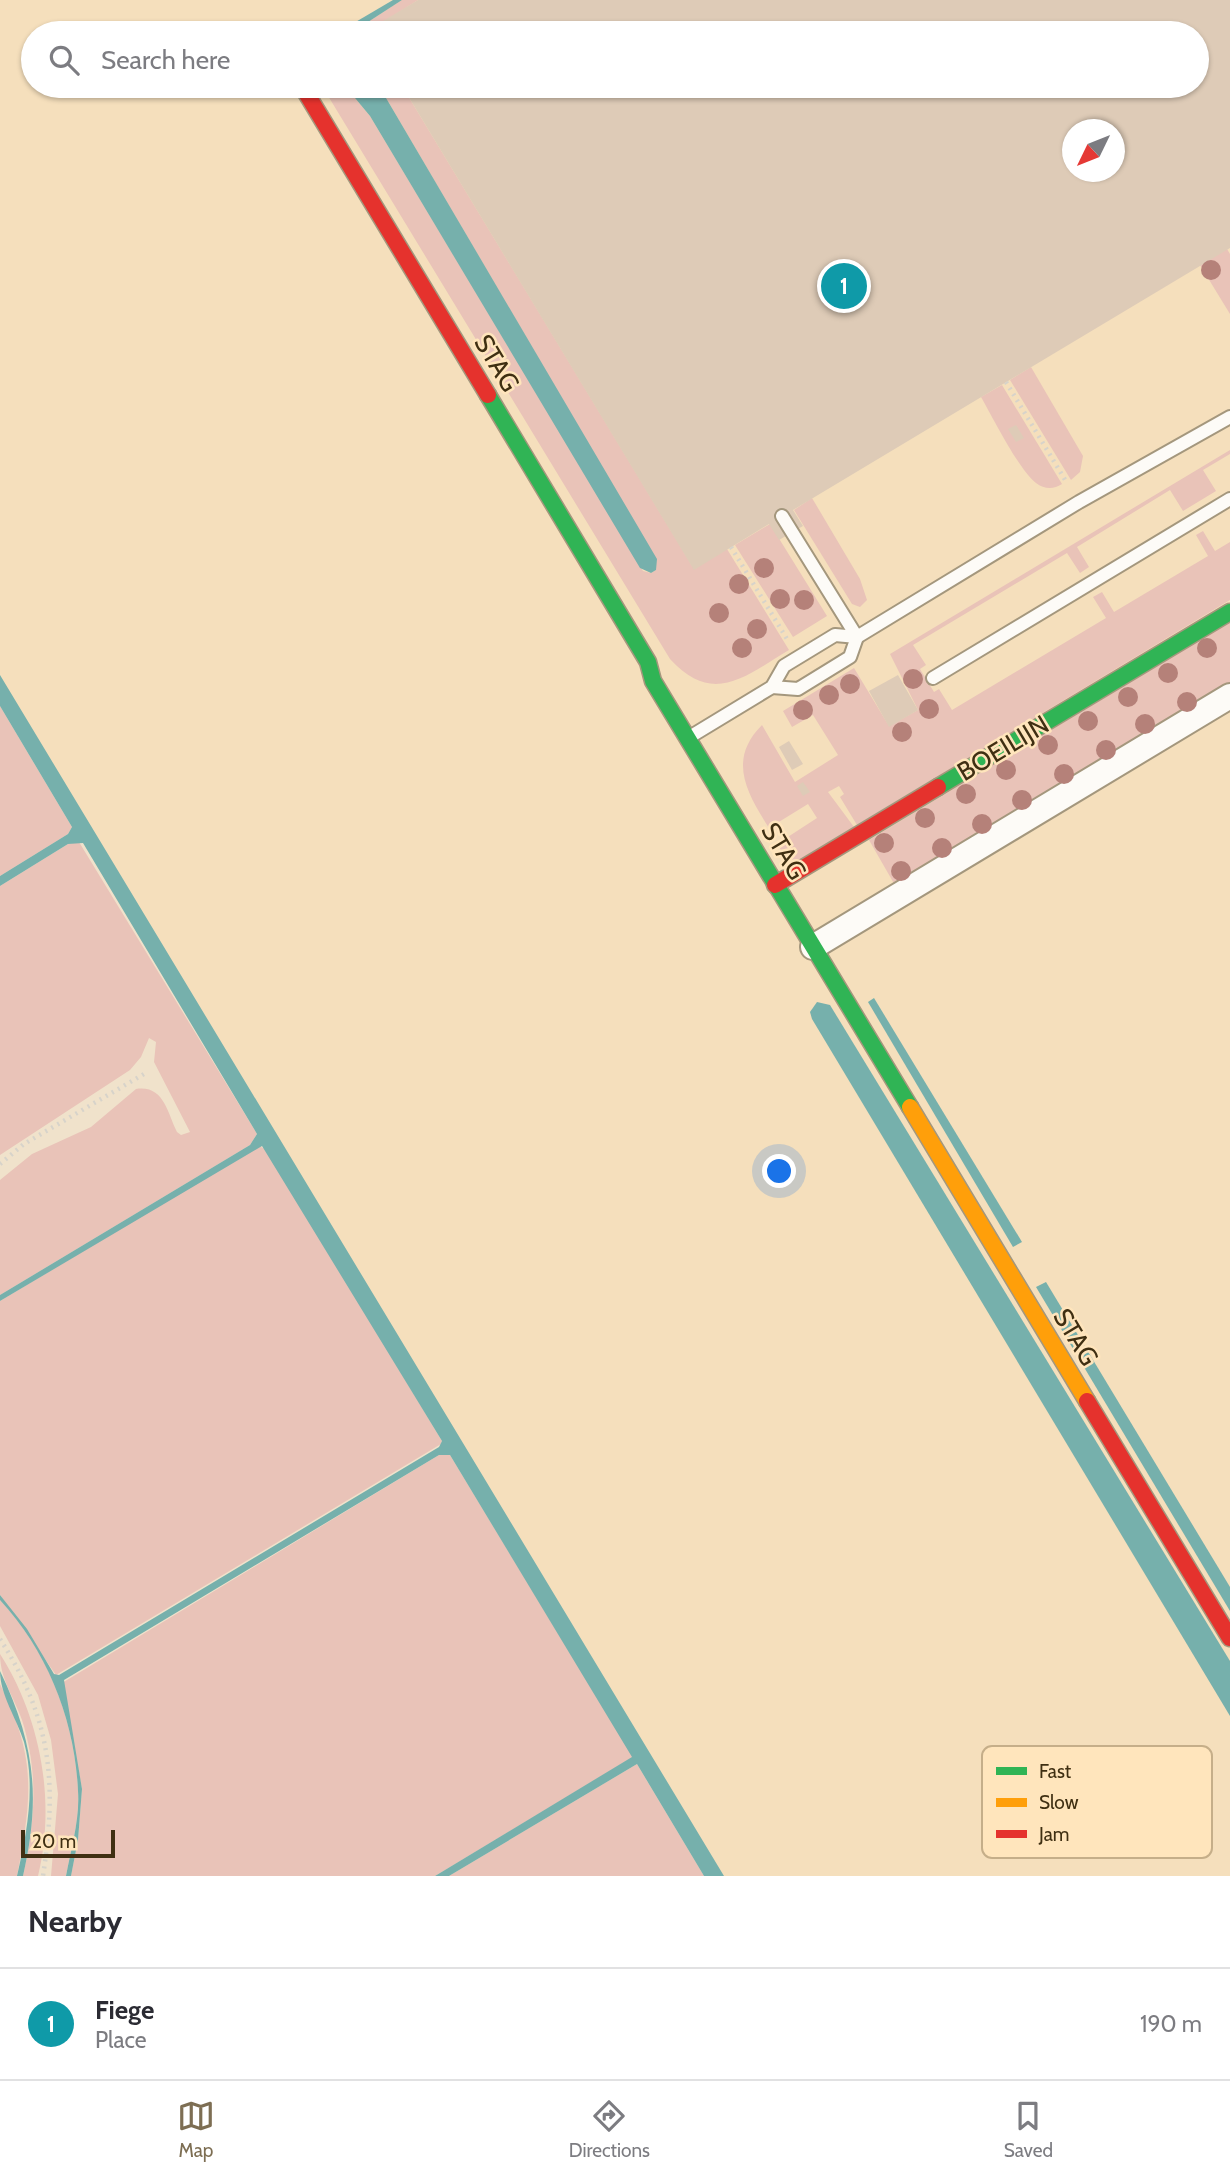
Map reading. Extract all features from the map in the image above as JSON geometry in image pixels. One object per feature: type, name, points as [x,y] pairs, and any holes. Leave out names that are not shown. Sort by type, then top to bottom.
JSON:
[{"type":"street","name":"STAG","points":[[310,98],[648,662],[653,681],[1230,1638]]},
{"type":"street","name":"BOEILIJN","points":[[775,885],[1230,611]]},
{"type":"street","points":[[813,947],[1230,696]]},
{"type":"lane","points":[[688,738],[772,687],[784,666],[835,635],[857,637],[1079,502],[1230,417]]},
{"type":"lane","points":[[933,678],[1230,499]]},
{"type":"lane","points":[[782,516],[857,637]]},
{"type":"lane","points":[[772,687],[798,689],[850,657],[857,637]]},
{"type":"path","points":[[1006,382],[1079,502]]},
{"type":"path","points":[[731,547],[798,657]]},
{"type":"path","points":[[0,1164],[24,1144],[144,1074]]},
{"type":"path","points":[[0,1639],[27,1688],[45,1741],[52,1809],[43,1876]]},
{"type":"shaded area","points":[[0,0],[1230,0],[1230,1876],[713,1876],[0,691]]},
{"type":"shaded area","points":[[402,0],[418,0],[385,21],[370,21]]},
{"type":"shaded area","points":[[329,98],[355,98],[370,116],[643,571],[651,573],[656,570],[656,559],[386,98],[409,98],[694,569],[727,549],[789,650],[743,677],[715,684],[700,681],[670,659]]},
{"type":"shaded area","points":[[1227,249],[1230,254],[1230,314],[1200,265]]},
{"type":"shaded area","points":[[1031,367],[1083,456],[1080,472],[1071,480],[1010,380]]},
{"type":"shaded area","points":[[1002,385],[1062,484],[1049,488],[1036,483],[1007,443],[981,397]]},
{"type":"shaded area","points":[[1230,450],[1230,454],[1203,470],[1216,491],[1183,511],[1170,490],[1077,547],[1089,567],[1080,573],[1067,553],[913,645],[926,665],[920,669],[934,692],[939,689],[952,710],[1106,618],[1093,597],[1102,592],[1114,612],[1208,556],[1196,535],[1203,531],[1215,551],[1230,542],[1230,600],[857,825],[840,797],[844,794],[839,786],[828,792],[854,827],[791,865],[777,844],[817,818],[808,804],[769,828],[761,815],[748,789],[743,764],[751,738],[762,725],[795,782],[838,755],[813,715],[792,727],[783,711],[854,668],[889,726],[918,710],[890,654]]},
{"type":"shaded area","points":[[812,498],[860,579],[867,600],[860,607],[852,604],[794,510]]},
{"type":"shaded area","points":[[770,524],[827,616],[793,637],[735,545]]},
{"type":"shaded area","points":[[1230,622],[1230,686],[896,887],[869,840]]},
{"type":"shaded area","points":[[0,706],[72,827],[68,834],[0,876]]},
{"type":"shaded area","points":[[79,842],[257,1134],[250,1145],[0,1295],[0,1180],[32,1154],[91,1127],[136,1089],[153,1091],[163,1102],[177,1132],[181,1135],[190,1132],[154,1062],[156,1042],[149,1038],[141,1057],[130,1070],[0,1155],[0,886],[68,844]]},
{"type":"shaded area","points":[[259,1146],[267,1150],[442,1441],[441,1444],[56,1675],[0,1595],[0,1301]]},
{"type":"shaded area","points":[[439,1455],[450,1455],[633,1757],[435,1876],[71,1876],[78,1840],[82,1789],[62,1683]]},
{"type":"shaded area","points":[[0,1600],[17,1620],[45,1664],[65,1713],[76,1765],[78,1802],[66,1876],[51,1876],[58,1794],[51,1740],[38,1695],[0,1626]]},
{"type":"shaded area","points":[[0,1654],[26,1705],[41,1761],[45,1819],[38,1876],[23,1876],[32,1817],[31,1759],[22,1720],[2,1672]]},
{"type":"shaded area","points":[[0,1684],[20,1735],[28,1778],[26,1823],[17,1876],[0,1876]]},
{"type":"shaded area","points":[[637,1764],[704,1876],[449,1876]]},
{"type":"water","points":[[393,0],[402,0],[370,21],[357,21]]},
{"type":"water","points":[[355,98],[386,98],[657,559],[656,570],[651,573],[640,568],[370,116]]},
{"type":"water","points":[[0,675],[724,1876],[704,1876],[637,1764],[449,1876],[435,1876],[632,1757],[450,1455],[439,1455],[64,1680],[82,1789],[78,1840],[71,1876],[66,1876],[78,1812],[76,1765],[71,1739],[65,1714],[45,1665],[17,1620],[0,1600],[0,1595],[27,1629],[54,1674],[59,1675],[439,1447],[442,1441],[262,1146],[0,1301],[0,1295],[250,1145],[257,1134],[83,843],[68,844],[0,886],[0,876],[68,834],[72,827],[0,706]]},
{"type":"water","points":[[874,998],[1022,1242],[1013,1247],[868,1002]]},
{"type":"water","points":[[817,1002],[830,1005],[1230,1661],[1230,1716],[812,1019],[810,1012]]},
{"type":"water","points":[[1046,1282],[1230,1587],[1230,1611],[1036,1287]]},
{"type":"water","points":[[0,1671],[21,1723],[31,1772],[32,1821],[23,1876],[17,1876],[29,1809],[28,1759],[21,1733],[3,1689]]},
{"type":"building","points":[[418,0],[1230,0],[1230,248],[793,510],[803,526],[779,540],[769,524],[694,570],[409,98],[1209,98],[1209,21],[383,21]]},
{"type":"building","points":[[1016,425],[1024,438],[1016,442],[1008,429]]},
{"type":"building","points":[[898,675],[918,710],[889,727],[869,691]]},
{"type":"building","points":[[789,741],[803,764],[792,770],[779,747]]},
{"type":"building","points":[[803,782],[810,792],[803,796],[797,786]]},
{"type":"traffic: fast","points":[[488,395],[648,662],[653,681],[910,1107]]},
{"type":"traffic: fast","points":[[938,787],[1230,612]]},
{"type":"traffic: slow","points":[[910,1107],[1087,1401]]},
{"type":"traffic: jam","points":[[309,98],[488,395]]},
{"type":"traffic: jam","points":[[775,885],[938,787]]},
{"type":"traffic: jam","points":[[1087,1401],[1230,1638]]},
{"type":"place","name":"Fiege","points":[[844,286]]}]
